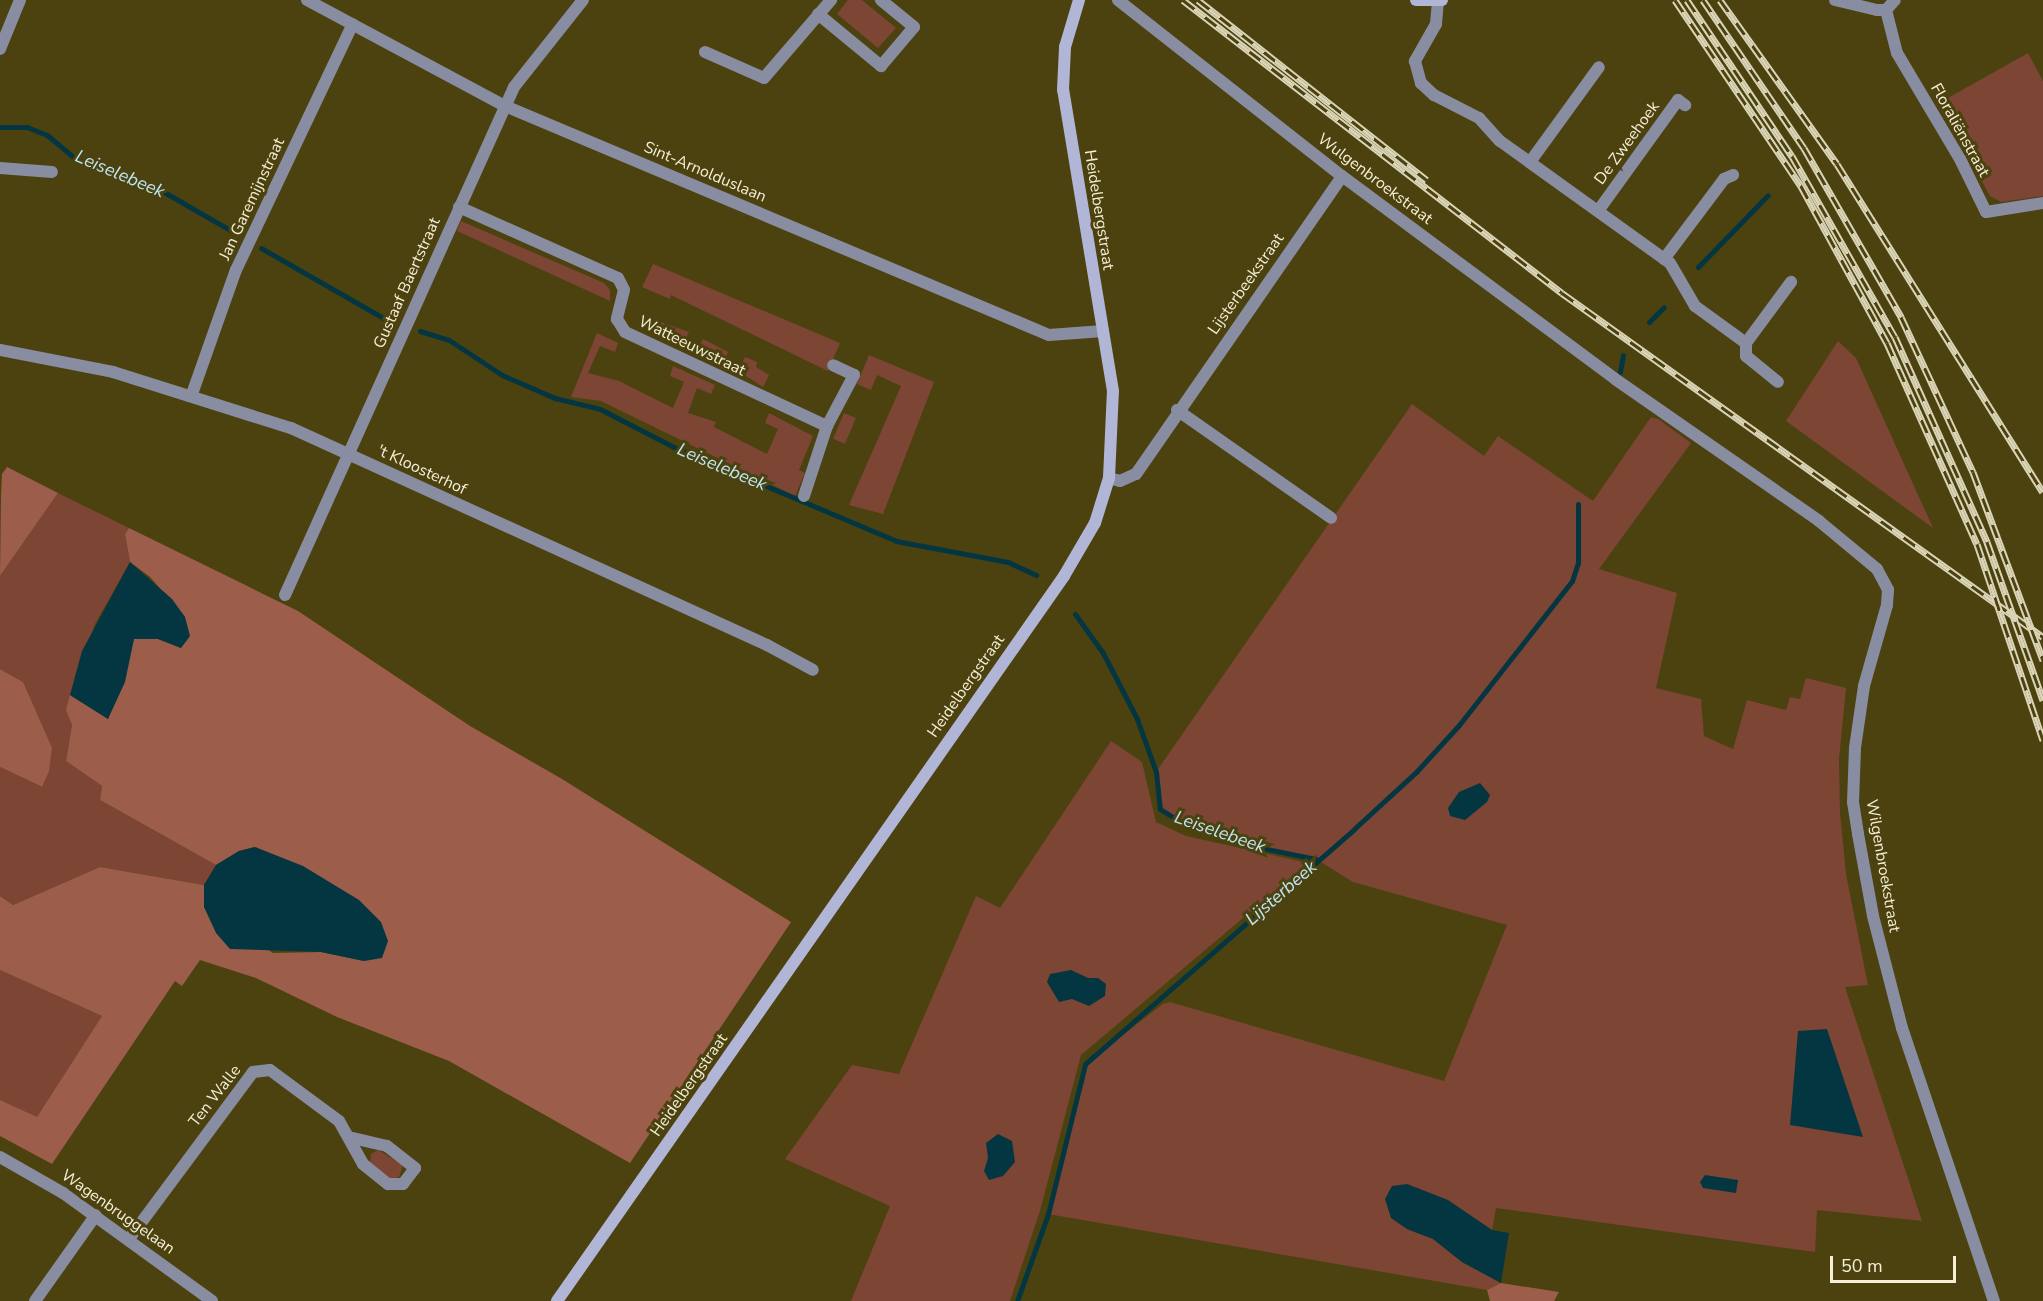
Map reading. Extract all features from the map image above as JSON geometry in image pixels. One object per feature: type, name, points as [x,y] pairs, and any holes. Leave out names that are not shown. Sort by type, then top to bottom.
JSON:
[{"type":"main road","name":"Heidelbergstraat","points":[[557,1301],[1064,576],[1095,523],[1109,478],[1113,391],[1062,90],[1065,47],[1079,0]]},
{"type":"main road","points":[[1416,0],[1440,1]]},
{"type":"street","points":[[0,49],[20,0]]},
{"type":"street","name":"Sint-Arnolduslaan","points":[[307,0],[505,106],[1049,335],[1103,331]]},
{"type":"street","name":"Gustaaf Baertstraat","points":[[285,595],[514,87],[584,0]]},
{"type":"street","points":[[705,52],[764,78],[831,0]]},
{"type":"street","points":[[819,14],[881,66],[914,27],[881,0]]},
{"type":"street","name":"Wulgenbroekstraat","points":[[1119,0],[1342,176],[1615,379]]},
{"type":"street","name":"Floraliënstraat","points":[[1835,0],[1891,5],[1897,53],[1960,159],[1986,212],[2043,203]]},
{"type":"street","name":"De Zweehoek","points":[[1440,1],[1436,24],[1416,54],[1417,76],[1434,95],[1479,118],[1500,141],[1664,259],[1695,306],[1746,343],[1746,356],[1778,382]]},
{"type":"street","name":"Jan Garemijnstraat","points":[[192,394],[236,270],[353,24]]},
{"type":"street","points":[[1530,162],[1599,67]]},
{"type":"street","name":"De Zweehoek","points":[[1598,211],[1678,100],[1686,105]]},
{"type":"street","points":[[0,168],[52,172]]},
{"type":"street","points":[[1664,259],[1724,179],[1733,175]]},
{"type":"street","name":"Lijsterbeekstraat","points":[[1109,478],[1120,481],[1136,474],[1178,410],[1342,176]]},
{"type":"street","name":"Watteeuwstraat","points":[[459,207],[618,278],[624,290],[617,319],[625,332],[827,426]]},
{"type":"street","points":[[1746,343],[1791,282]]},
{"type":"street","name":"'t Kloosterhof","points":[[0,350],[112,372],[192,394],[291,428],[767,645],[813,670]]},
{"type":"street","points":[[804,496],[827,426],[854,375],[832,366]]},
{"type":"street","name":"Wilgenbroekstraat","points":[[1615,379],[1866,556],[1884,580],[1887,605],[1864,686],[1855,748],[1853,802],[1875,926],[1902,1028],[1994,1301]]},
{"type":"street","points":[[1178,410],[1331,518]]},
{"type":"street","name":"Ten Walle","points":[[129,1239],[253,1072],[270,1070],[339,1121],[351,1138],[363,1164],[388,1184],[403,1184],[415,1168],[387,1146],[351,1138]]},
{"type":"street","name":"Wagenbruggelaan","points":[[0,1157],[96,1215],[212,1301]]},
{"type":"street","points":[[35,1301],[96,1215]]},
{"type":"shaded area","points":[[848,0],[862,0],[896,28],[878,48],[837,14]]},
{"type":"shaded area","points":[[2028,53],[2043,81],[2043,196],[2001,202],[1990,196],[1939,103]]},
{"type":"shaded area","points":[[461,221],[604,283],[610,290],[610,301],[457,231]]},
{"type":"shaded area","points":[[653,264],[840,343],[828,371],[671,295],[670,299],[642,287]]},
{"type":"shaded area","points":[[661,322],[689,332],[682,346],[655,334]]},
{"type":"shaded area","points":[[597,333],[618,343],[615,352],[600,346],[588,373],[619,381],[673,408],[684,382],[670,376],[673,366],[715,385],[711,394],[697,388],[688,413],[716,422],[714,427],[767,454],[778,429],[765,423],[769,413],[813,436],[799,470],[805,473],[795,496],[601,401],[571,397]]},
{"type":"shaded area","points":[[703,339],[728,352],[723,364],[696,352]]},
{"type":"shaded area","points":[[1838,341],[1856,358],[1933,528],[1786,421]]},
{"type":"shaded area","points":[[869,355],[934,382],[883,514],[849,505],[901,386],[877,375],[871,390],[857,384]]},
{"type":"shaded area","points":[[745,357],[757,362],[756,367],[769,375],[763,387],[738,371]]},
{"type":"shaded area","points":[[1412,404],[1484,456],[1498,436],[1593,501],[1651,417],[1658,419],[1691,443],[1599,569],[1677,593],[1656,688],[1701,699],[1704,736],[1733,749],[1747,700],[1786,710],[1790,697],[1800,699],[1806,678],[1846,688],[1839,759],[1840,813],[1846,874],[1868,985],[1845,987],[1922,1221],[1817,1210],[1815,1252],[1496,1208],[1492,1230],[1470,1217],[1407,1229],[1433,1239],[1462,1262],[1501,1283],[1487,1290],[1048,1214],[1085,1064],[1163,1004],[1170,1002],[1444,1081],[1507,925],[1353,882],[1316,859],[1252,846],[1179,821],[1160,809],[1156,772]]},
{"type":"shaded area","points":[[844,413],[856,418],[845,444],[833,439]]},
{"type":"shaded area","points":[[7,467],[58,493],[0,576],[2,474]]},
{"type":"shaded area","points":[[58,493],[129,528],[125,534],[130,562],[95,624],[67,710],[72,725],[66,761],[102,786],[100,800],[216,865],[204,885],[100,867],[13,905],[0,896],[0,767],[41,787],[23,682],[0,669],[0,576]]},
{"type":"shaded area","points":[[129,528],[298,611],[470,726],[562,779],[791,922],[630,1163],[449,1061],[337,1017],[256,978],[200,960],[182,986],[175,981],[52,1164],[0,1136],[0,1100],[37,1117],[102,1016],[0,970],[0,896],[13,905],[100,867],[204,885],[204,907],[273,953],[321,952],[364,961],[277,857],[255,847],[239,851],[216,865],[100,800],[102,786],[66,761],[72,725],[66,710],[70,695],[108,719],[134,639],[158,639],[181,648],[185,617],[150,577],[130,562],[125,534]]},
{"type":"shaded area","points":[[0,669],[23,682],[52,748],[49,771],[42,787],[0,767]]},
{"type":"shaded area","points":[[1111,741],[1142,762],[1156,822],[1186,836],[1308,863],[1081,1055],[1040,1211],[1010,1301],[851,1301],[890,1206],[785,1159],[852,1065],[899,1074],[976,896],[1000,908]]},
{"type":"shaded area","points":[[0,970],[102,1016],[37,1118],[0,1100]]},
{"type":"shaded area","points":[[378,1150],[403,1165],[399,1177],[390,1179],[370,1164],[371,1154]]},
{"type":"shaded area","points":[[1501,1283],[1559,1292],[1554,1301],[1490,1301],[1487,1290]]},
{"type":"water","points":[[130,562],[172,599],[185,617],[190,636],[181,648],[158,639],[134,639],[125,682],[108,719],[70,695],[82,651]]},
{"type":"water","points":[[1480,783],[1490,795],[1487,802],[1465,820],[1450,816],[1448,808],[1459,792]]},
{"type":"water","points":[[255,847],[303,866],[359,900],[381,922],[388,941],[382,958],[364,961],[321,952],[230,949],[216,933],[204,907],[204,885],[216,865],[239,851]]},
{"type":"water","points":[[1071,970],[1088,978],[1098,978],[1106,984],[1105,996],[1089,1006],[1072,999],[1059,1002],[1047,982],[1050,974]]},
{"type":"water","points":[[1827,1029],[1863,1137],[1790,1125],[1798,1031]]},
{"type":"water","points":[[998,1134],[1012,1141],[1015,1162],[1003,1176],[989,1180],[984,1171],[988,1158],[986,1143]]},
{"type":"water","points":[[1705,1175],[1738,1180],[1736,1193],[1703,1188],[1700,1182]]},
{"type":"water","points":[[1407,1184],[1448,1200],[1492,1230],[1509,1233],[1501,1283],[1462,1262],[1433,1239],[1407,1229],[1391,1218],[1385,1199],[1392,1186]]},
{"type":"waterway","name":"Leiselebeek","points":[[0,127],[27,127],[47,135],[76,159],[157,188],[237,234]]},
{"type":"waterway","name":"Lijsterbeek","points":[[1698,267],[1768,195]]},
{"type":"waterway","name":"Leiselebeek","points":[[261,248],[392,323]]},
{"type":"waterway","name":"Lijsterbeek","points":[[1649,322],[1664,307]]},
{"type":"waterway","name":"Leiselebeek","points":[[420,331],[449,340],[502,375],[555,398],[600,409],[674,447],[896,541],[1008,562],[1036,575]]},
{"type":"waterway","name":"Lijsterbeek","points":[[1620,372],[1623,355]]},
{"type":"waterway","name":"Lijsterbeek","points":[[1017,1301],[1048,1214],[1085,1064],[1354,829],[1417,771],[1459,725],[1572,581],[1578,563],[1578,504]]},
{"type":"waterway","name":"Leiselebeek","points":[[1075,614],[1103,653],[1137,719],[1156,772],[1160,809],[1179,821],[1252,846],[1316,859]]},
{"type":"railway","points":[[1183,0],[1562,293],[2043,637]]},
{"type":"railway","points":[[1198,0],[1427,180]]},
{"type":"railway","points":[[1675,0],[1801,186],[1887,343],[1977,544],[2043,740]]},
{"type":"railway","points":[[1687,0],[1792,156],[1895,337],[1987,542],[2043,700]]},
{"type":"railway","points":[[1703,0],[1804,148],[1901,317],[1973,472],[2043,660]]},
{"type":"railway","points":[[1720,0],[1837,164],[2043,492]]}]
